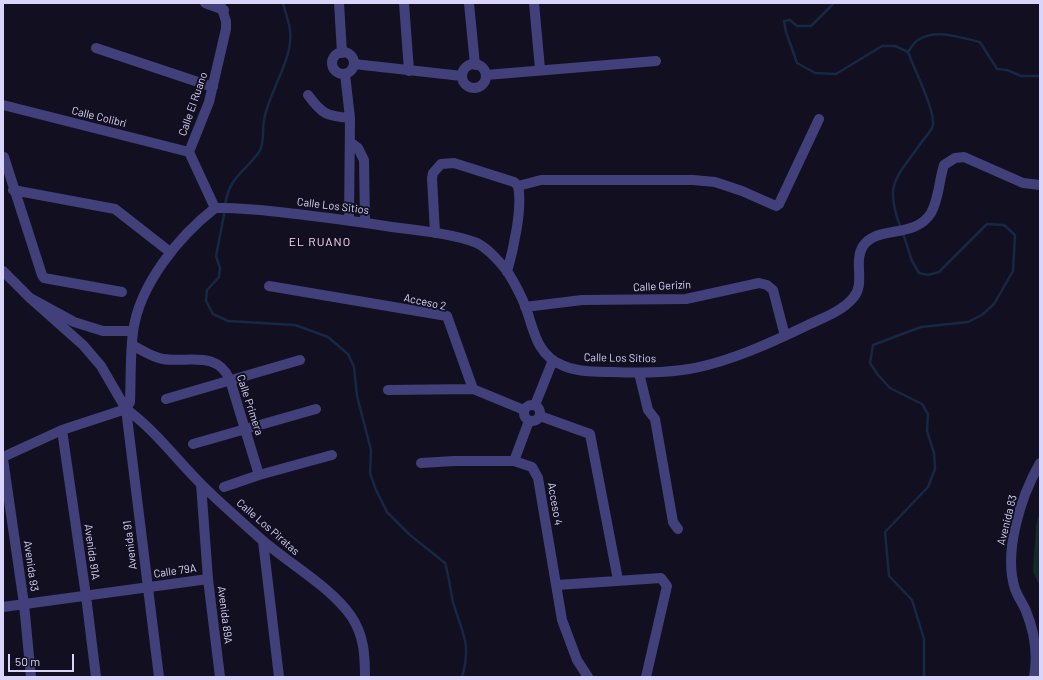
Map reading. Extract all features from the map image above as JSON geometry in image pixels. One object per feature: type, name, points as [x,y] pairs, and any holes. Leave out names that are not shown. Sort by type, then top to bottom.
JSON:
[{"type":"street","points":[[205,3],[222,7]]},
{"type":"street","points":[[340,3],[342,53]]},
{"type":"street","points":[[404,3],[409,71]]},
{"type":"street","points":[[469,3],[475,64]]},
{"type":"street","points":[[534,3],[540,70]]},
{"type":"street","name":"Calle El Ruano","points":[[216,208],[189,152],[213,87],[226,29],[222,7]]},
{"type":"street","points":[[96,48],[213,87]]},
{"type":"street","points":[[342,53],[352,57],[354,64],[351,71],[345,74],[338,72],[333,63],[336,56],[342,53]]},
{"type":"street","points":[[486,75],[656,61]]},
{"type":"street","points":[[354,64],[462,76]]},
{"type":"street","points":[[475,64],[481,67],[486,75]]},
{"type":"street","points":[[475,64],[465,69],[462,76],[467,86],[474,88],[482,86],[486,75]]},
{"type":"street","points":[[345,74],[350,118],[349,220]]},
{"type":"street","points":[[308,95],[318,109],[328,116],[350,118]]},
{"type":"street","name":"Calle Colibrí","points":[[3,105],[189,152]]},
{"type":"street","points":[[435,233],[432,178],[433,173],[441,164],[454,163],[483,171],[509,180],[518,186],[541,180],[693,180],[715,182],[776,206],[779,204],[820,119]]},
{"type":"street","points":[[350,142],[363,154],[365,222]]},
{"type":"street","points":[[4,157],[13,190],[44,278],[122,292]]},
{"type":"street","name":"Calle Los Sitios","points":[[216,208],[259,209],[365,222],[435,233],[476,243],[494,256],[507,272],[526,307],[536,340],[542,350],[553,360],[562,366],[574,369],[639,372],[682,370],[711,364],[785,336],[843,307],[855,296],[859,288],[859,257],[863,246],[870,239],[915,228],[930,215],[936,202],[944,165],[955,158],[964,157],[1023,183],[1040,185]]},
{"type":"street","points":[[507,272],[512,254],[519,202],[518,186]]},
{"type":"street","points":[[13,190],[115,209],[170,252]]},
{"type":"street","points":[[3,458],[62,430],[126,409],[130,402],[133,331],[138,308],[156,273],[170,252],[189,230],[216,208]]},
{"type":"street","points":[[3,271],[30,298],[83,345],[101,366],[126,409]]},
{"type":"street","name":"Calle Gerizín","points":[[526,307],[582,300],[686,299],[759,283],[767,285],[773,290],[785,336]]},
{"type":"street","name":"Acceso 2","points":[[269,286],[447,316],[473,389]]},
{"type":"street","points":[[30,298],[74,322],[89,327],[103,331],[133,331]]},
{"type":"street","name":"Calle Primera","points":[[132,345],[156,358],[196,359],[215,363],[226,372],[246,428],[259,474]]},
{"type":"street","points":[[166,399],[300,360]]},
{"type":"street","points":[[534,405],[553,360]]},
{"type":"street","points":[[639,372],[648,410],[655,419],[673,522],[678,529]]},
{"type":"street","points":[[388,390],[473,389],[524,410]]},
{"type":"street","points":[[524,410],[527,406],[534,405],[539,408],[540,416]]},
{"type":"street","name":"Calle Los Piratas","points":[[126,409],[144,422],[201,484],[263,541],[333,596],[350,614],[362,638],[365,657],[364,677]]},
{"type":"street","name":"Avenida 91","points":[[126,409],[159,677]]},
{"type":"street","points":[[193,444],[316,409]]},
{"type":"street","points":[[524,410],[525,417],[529,421]]},
{"type":"street","points":[[529,421],[534,421],[540,416]]},
{"type":"street","points":[[540,416],[590,434],[618,580]]},
{"type":"street","points":[[514,461],[529,421]]},
{"type":"street","name":"Avenida 91A","points":[[62,430],[96,677]]},
{"type":"street","points":[[224,487],[259,474],[332,455]]},
{"type":"street","name":"Avenida 93","points":[[3,458],[24,604],[31,677]]},
{"type":"street","name":"Acceso 4","points":[[421,464],[454,461],[514,461],[532,467],[538,478],[562,620],[577,660],[588,677]]},
{"type":"street","name":"Avenida 83","points":[[1034,677],[1037,661],[1036,641],[1026,612],[1016,590],[1011,558],[1012,547],[1027,492],[1040,463]]},
{"type":"street","name":"Avenida 89A","points":[[201,484],[208,579],[220,677]]},
{"type":"street","points":[[263,541],[279,677]]},
{"type":"street","points":[[557,585],[661,578],[667,586],[646,677]]},
{"type":"street","name":"Calle 79A","points":[[3,607],[208,579]]},
{"type":"green space","points":[[1040,511],[1040,586],[1033,572],[1036,525]]},
{"type":"waterway","points":[[225,205],[227,196],[234,181],[261,149],[264,120],[285,63],[290,41],[290,30],[283,3]]},
{"type":"waterway","points":[[831,3],[833,4],[811,26],[797,26],[790,20],[784,21],[786,32],[797,63],[815,73],[836,74],[882,46],[895,46],[908,52],[924,89],[931,110],[933,125],[930,132],[899,174],[895,183],[893,201],[901,229]]},
{"type":"waterway","points":[[908,52],[915,42],[925,36],[941,34],[957,36],[980,42],[997,69],[1007,70],[1021,76],[1040,76]]},
{"type":"waterway","points":[[225,210],[216,256],[220,268],[219,277],[207,290],[206,301],[213,314],[228,321],[295,325],[328,337],[348,354],[354,367],[357,396],[371,450],[370,473],[376,490],[387,512],[410,535],[445,563],[453,602],[465,638],[466,655],[462,677]]},
{"type":"waterway","points":[[903,233],[912,261],[919,273],[928,275],[939,272],[987,224],[1004,225],[1015,235],[1013,271],[994,304],[982,315],[968,322],[921,327],[873,345],[870,363],[878,375],[890,388],[922,404],[928,414],[927,431],[934,453],[935,469],[928,487],[885,532],[889,576],[912,600],[924,639],[924,677]]},
{"type":"district","name":"EL RUANO","points":[[320,242]]}]
